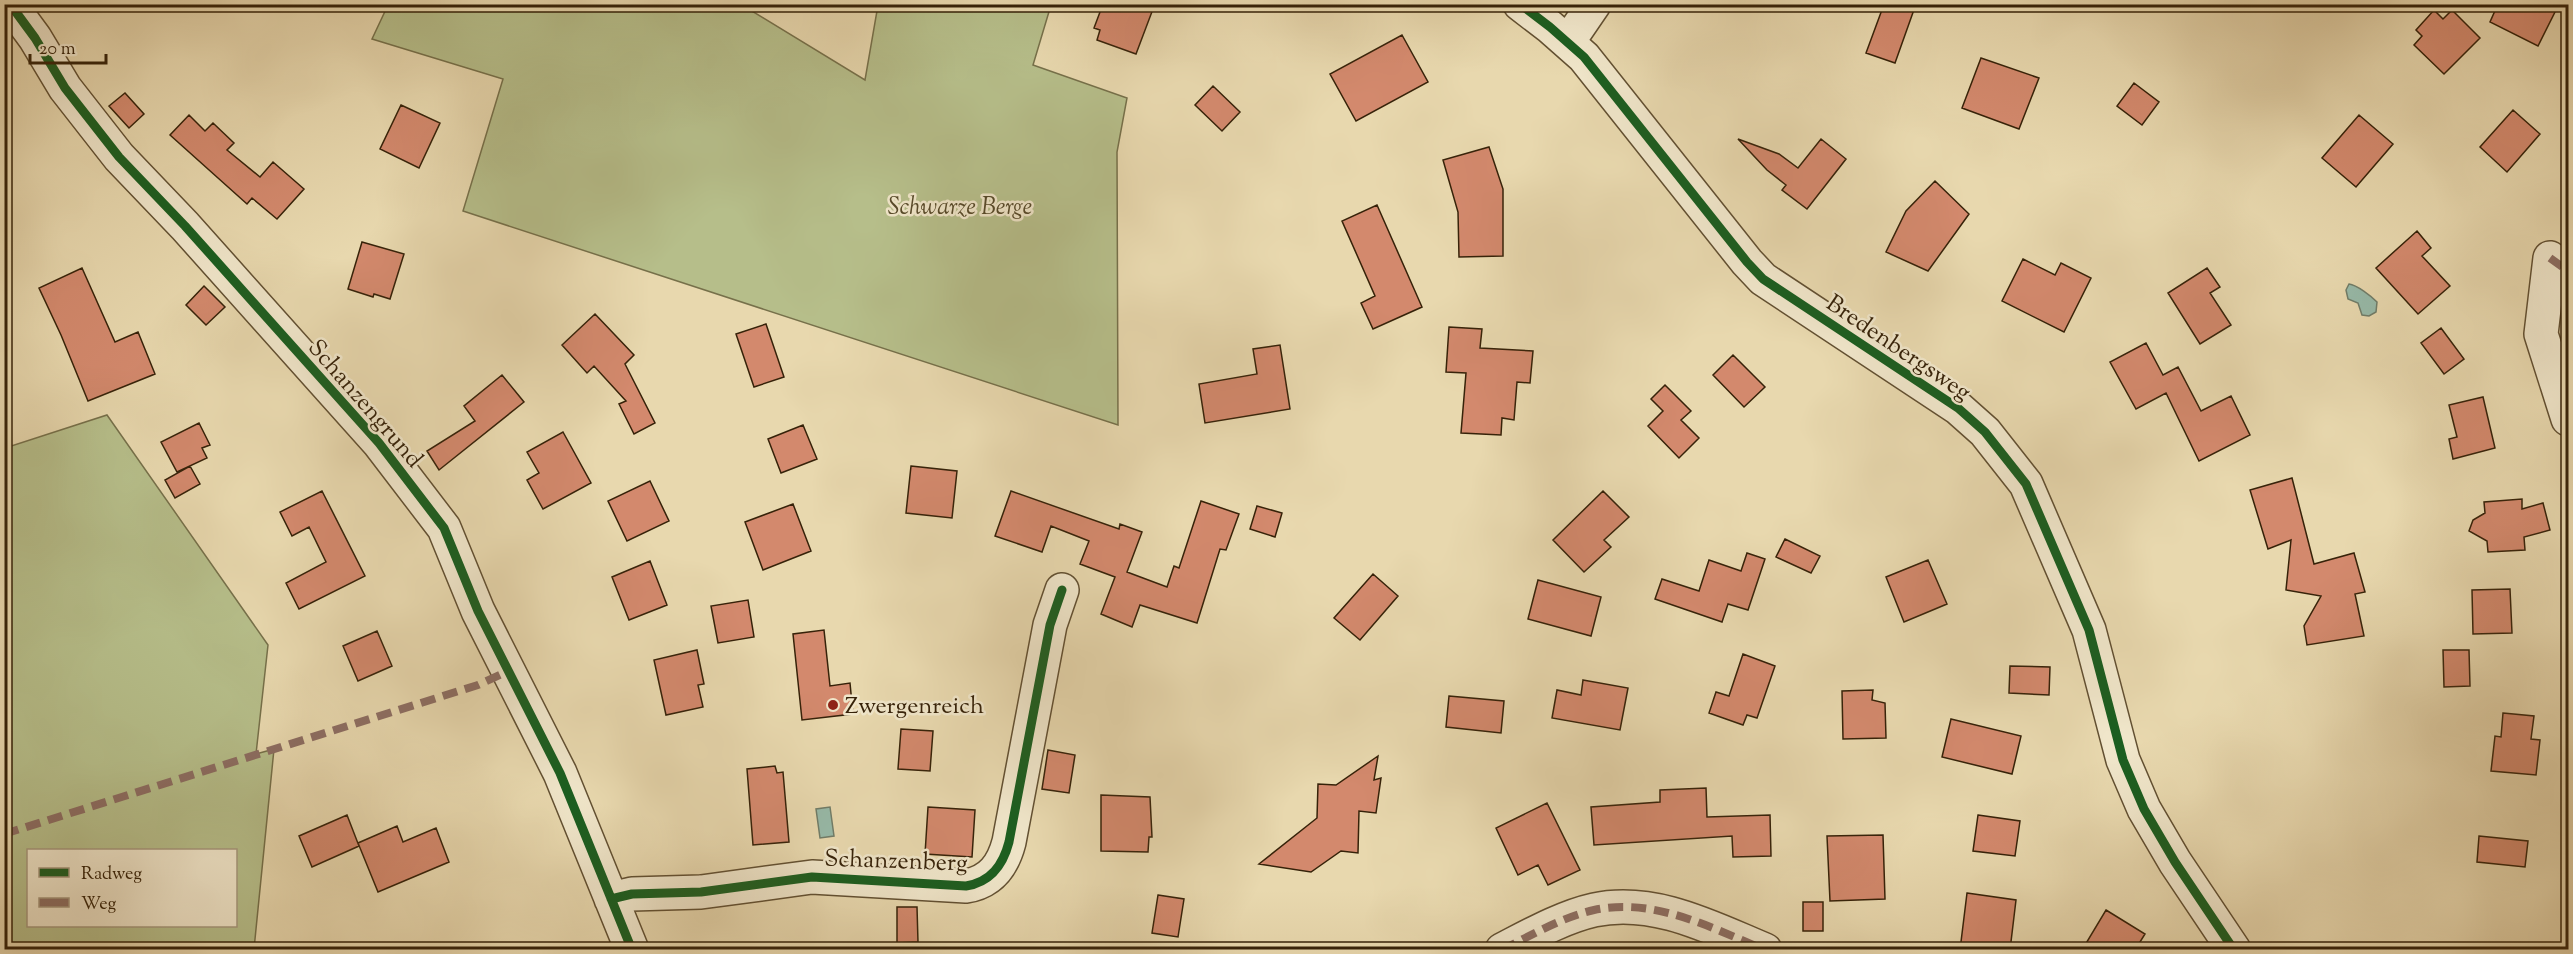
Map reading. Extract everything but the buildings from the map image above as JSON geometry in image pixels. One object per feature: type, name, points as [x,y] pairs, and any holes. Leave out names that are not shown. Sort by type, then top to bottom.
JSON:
[{"type":"street","name":"Schanzengrund","points":[[10,4],[35,38],[65,88],[119,158],[185,226],[380,443],[444,528],[478,611],[560,773],[632,950]]},
{"type":"street","name":"Bredenbergsweg","points":[[1520,4],[1584,57],[1763,279],[1958,408],[1985,432],[2008,459],[2026,484],[2089,630],[2123,760],[2144,809],[2175,862],[2234,950]]},
{"type":"street","points":[[1568,42],[1594,4]]},
{"type":"street","points":[[2550,258],[2541,334],[2568,419]]},
{"type":"street","name":"Schanzenberg","points":[[611,900],[632,894],[701,892],[812,876],[966,886],[986,880],[1002,861],[1009,842],[1050,625],[1062,590]]},
{"type":"street","points":[[1502,950],[1540,931],[1595,910],[1643,907],[1694,920],[1765,950]]},
{"type":"green space","name":"Schwarze Berge","points":[[388,5],[742,5],[865,80],[878,5],[1051,5],[1033,65],[1127,98],[1117,152],[1118,425],[463,211],[503,79],[372,39]]},
{"type":"green space","points":[[107,415],[268,645],[256,754],[274,749],[254,949],[5,949],[5,448]]},
{"type":"shaded area","points":[[2349,284],[2368,294],[2377,302],[2376,312],[2369,316],[2362,315],[2358,303],[2348,299],[2346,290]]},
{"type":"shaded area","points":[[830,807],[834,836],[820,838],[816,809]]},
{"type":"marked path","points":[[2550,258],[2568,271]]},
{"type":"marked path","points":[[4,834],[478,685],[508,671]]},
{"type":"marked path","points":[[1502,950],[1571,917],[1594,910],[1616,907],[1660,911],[1682,917],[1765,950]]},
{"type":"cycle path","points":[[10,4],[35,38],[65,88],[119,157],[185,226],[379,443],[444,528],[478,611],[560,773],[632,950]]},
{"type":"cycle path","points":[[1520,4],[1584,57],[1763,279],[1958,408],[1985,432],[2026,484],[2089,630],[2123,760],[2144,809],[2175,862],[2234,950]]},
{"type":"cycle path","points":[[611,899],[632,894],[701,892],[812,877],[966,886],[982,881],[995,871],[1009,842],[1050,625],[1062,590]]},
{"type":"place","name":"Zwergenreich","points":[[833,705]]}]
